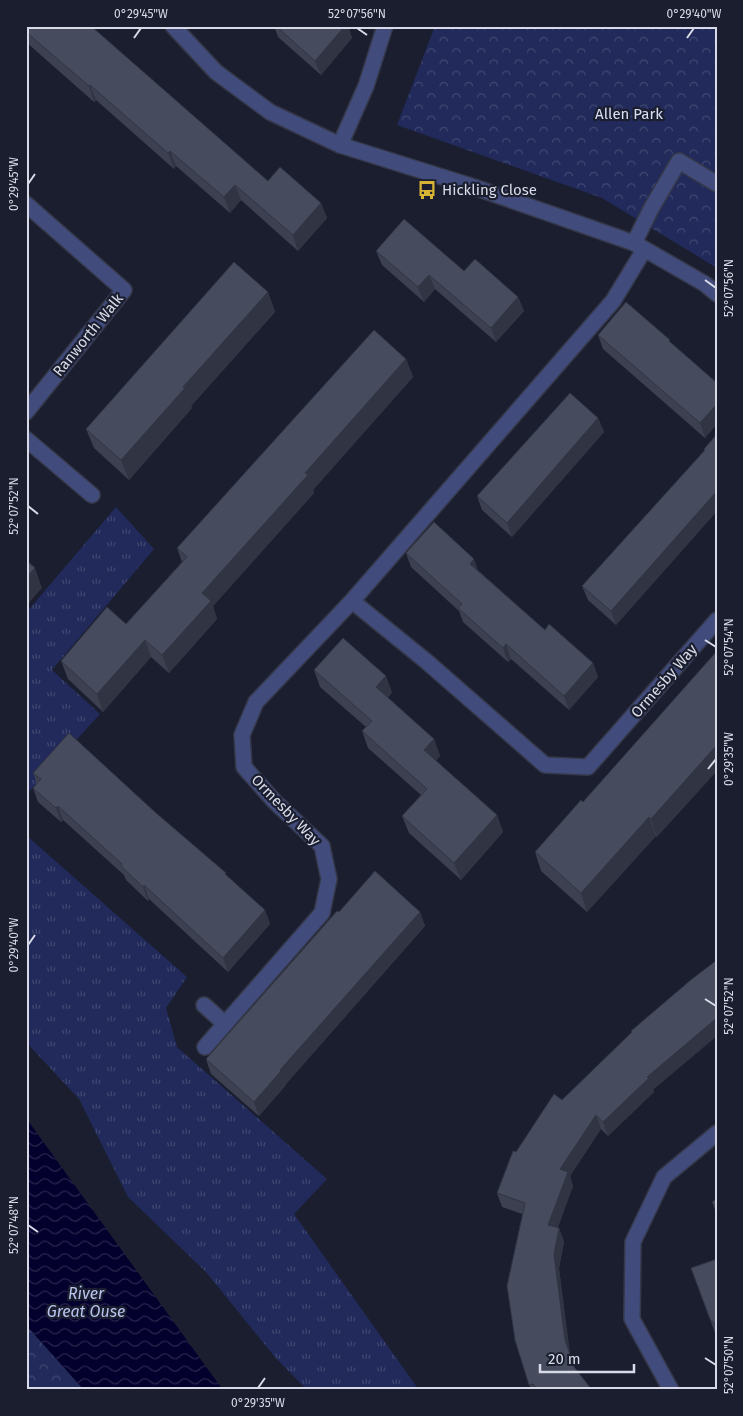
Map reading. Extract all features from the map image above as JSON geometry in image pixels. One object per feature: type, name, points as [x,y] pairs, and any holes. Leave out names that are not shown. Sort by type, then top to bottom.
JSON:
[{"type":"street","points":[[173,26],[216,72],[270,112],[340,145],[480,189],[639,246],[705,284],[717,294]]},
{"type":"street","points":[[340,145],[366,86],[385,26]]},
{"type":"street","name":"Ormesby Way","points":[[205,1047],[322,913],[329,879],[322,846],[275,802],[244,767],[242,735],[256,702],[352,601],[613,301],[639,246],[652,207],[679,161],[717,184]]},
{"type":"street","name":"Ranworth Walk","points":[[26,204],[124,290],[26,412]]},
{"type":"street","points":[[26,439],[92,495]]},
{"type":"street","name":"Ormesby Way","points":[[352,601],[426,661],[545,765],[588,767],[717,620]]},
{"type":"street","points":[[204,1005],[225,1024]]},
{"type":"street","points":[[671,1390],[632,1318],[633,1242],[664,1177],[717,1133]]},
{"type":"green space","name":"Allen Park","points":[[435,26],[717,26],[717,268],[602,198],[397,125]]},
{"type":"green space","points":[[116,507],[154,549],[52,670],[100,714],[26,795],[26,613]]},
{"type":"green space","points":[[26,835],[187,977],[166,1008],[177,1047],[327,1179],[294,1214],[419,1390],[307,1390],[274,1356],[206,1272],[128,1197],[79,1099],[26,1042]]},
{"type":"green space","points":[[26,1325],[84,1390],[26,1390]]},
{"type":"water","name":"River Great Ouse","points":[[26,1118],[223,1390],[84,1390],[26,1325]]},
{"type":"building","points":[[26,26],[91,26],[268,181],[280,167],[321,203],[293,235],[235,185],[224,197],[170,151],[168,153],[26,32]]},
{"type":"building","points":[[276,26],[345,26],[315,61]]},
{"type":"building","points":[[404,219],[464,271],[475,259],[518,297],[491,328],[429,275],[418,287],[376,251]]},
{"type":"building","points":[[234,262],[268,292],[121,460],[86,429]]},
{"type":"building","points":[[626,302],[717,383],[717,404],[700,423],[598,335]]},
{"type":"building","points":[[374,330],[406,359],[305,473],[308,475],[202,593],[211,601],[162,655],[145,640],[97,694],[61,661],[107,607],[126,624],[187,557],[177,548]]},
{"type":"building","points":[[570,393],[598,418],[507,523],[477,496]]},
{"type":"building","points":[[717,434],[717,491],[611,611],[582,586],[705,450]]},
{"type":"building","points":[[434,522],[474,559],[470,564],[545,630],[549,624],[593,663],[564,696],[506,644],[503,648],[458,608],[462,604],[406,553]]},
{"type":"building","points":[[26,560],[35,568],[26,578]]},
{"type":"building","points":[[343,638],[386,676],[376,687],[434,739],[424,750],[497,815],[454,863],[402,816],[427,789],[362,731],[372,721],[314,670]]},
{"type":"building","points":[[717,651],[717,745],[581,893],[535,852],[581,800],[583,802]]},
{"type":"building","points":[[69,733],[265,910],[223,958],[144,885],[143,887],[121,866],[122,864],[58,806],[56,808],[33,788],[41,779],[33,773]]},
{"type":"building","points":[[375,871],[420,912],[254,1102],[206,1059],[337,911],[339,912]]},
{"type":"building","points":[[717,960],[717,1018],[647,1077],[649,1078],[603,1122],[596,1115],[560,1169],[568,1172],[548,1225],[559,1228],[554,1254],[565,1340],[574,1367],[592,1390],[538,1390],[533,1384],[529,1385],[515,1340],[507,1286],[525,1203],[497,1193],[513,1151],[516,1152],[554,1094],[562,1100],[631,1031]]},
{"type":"building","points":[[717,1199],[717,1209],[712,1202]]},
{"type":"building","points":[[717,1259],[717,1326],[710,1319],[691,1268]]},
{"type":"place","name":"Hickling Close","points":[[427,190]]}]
